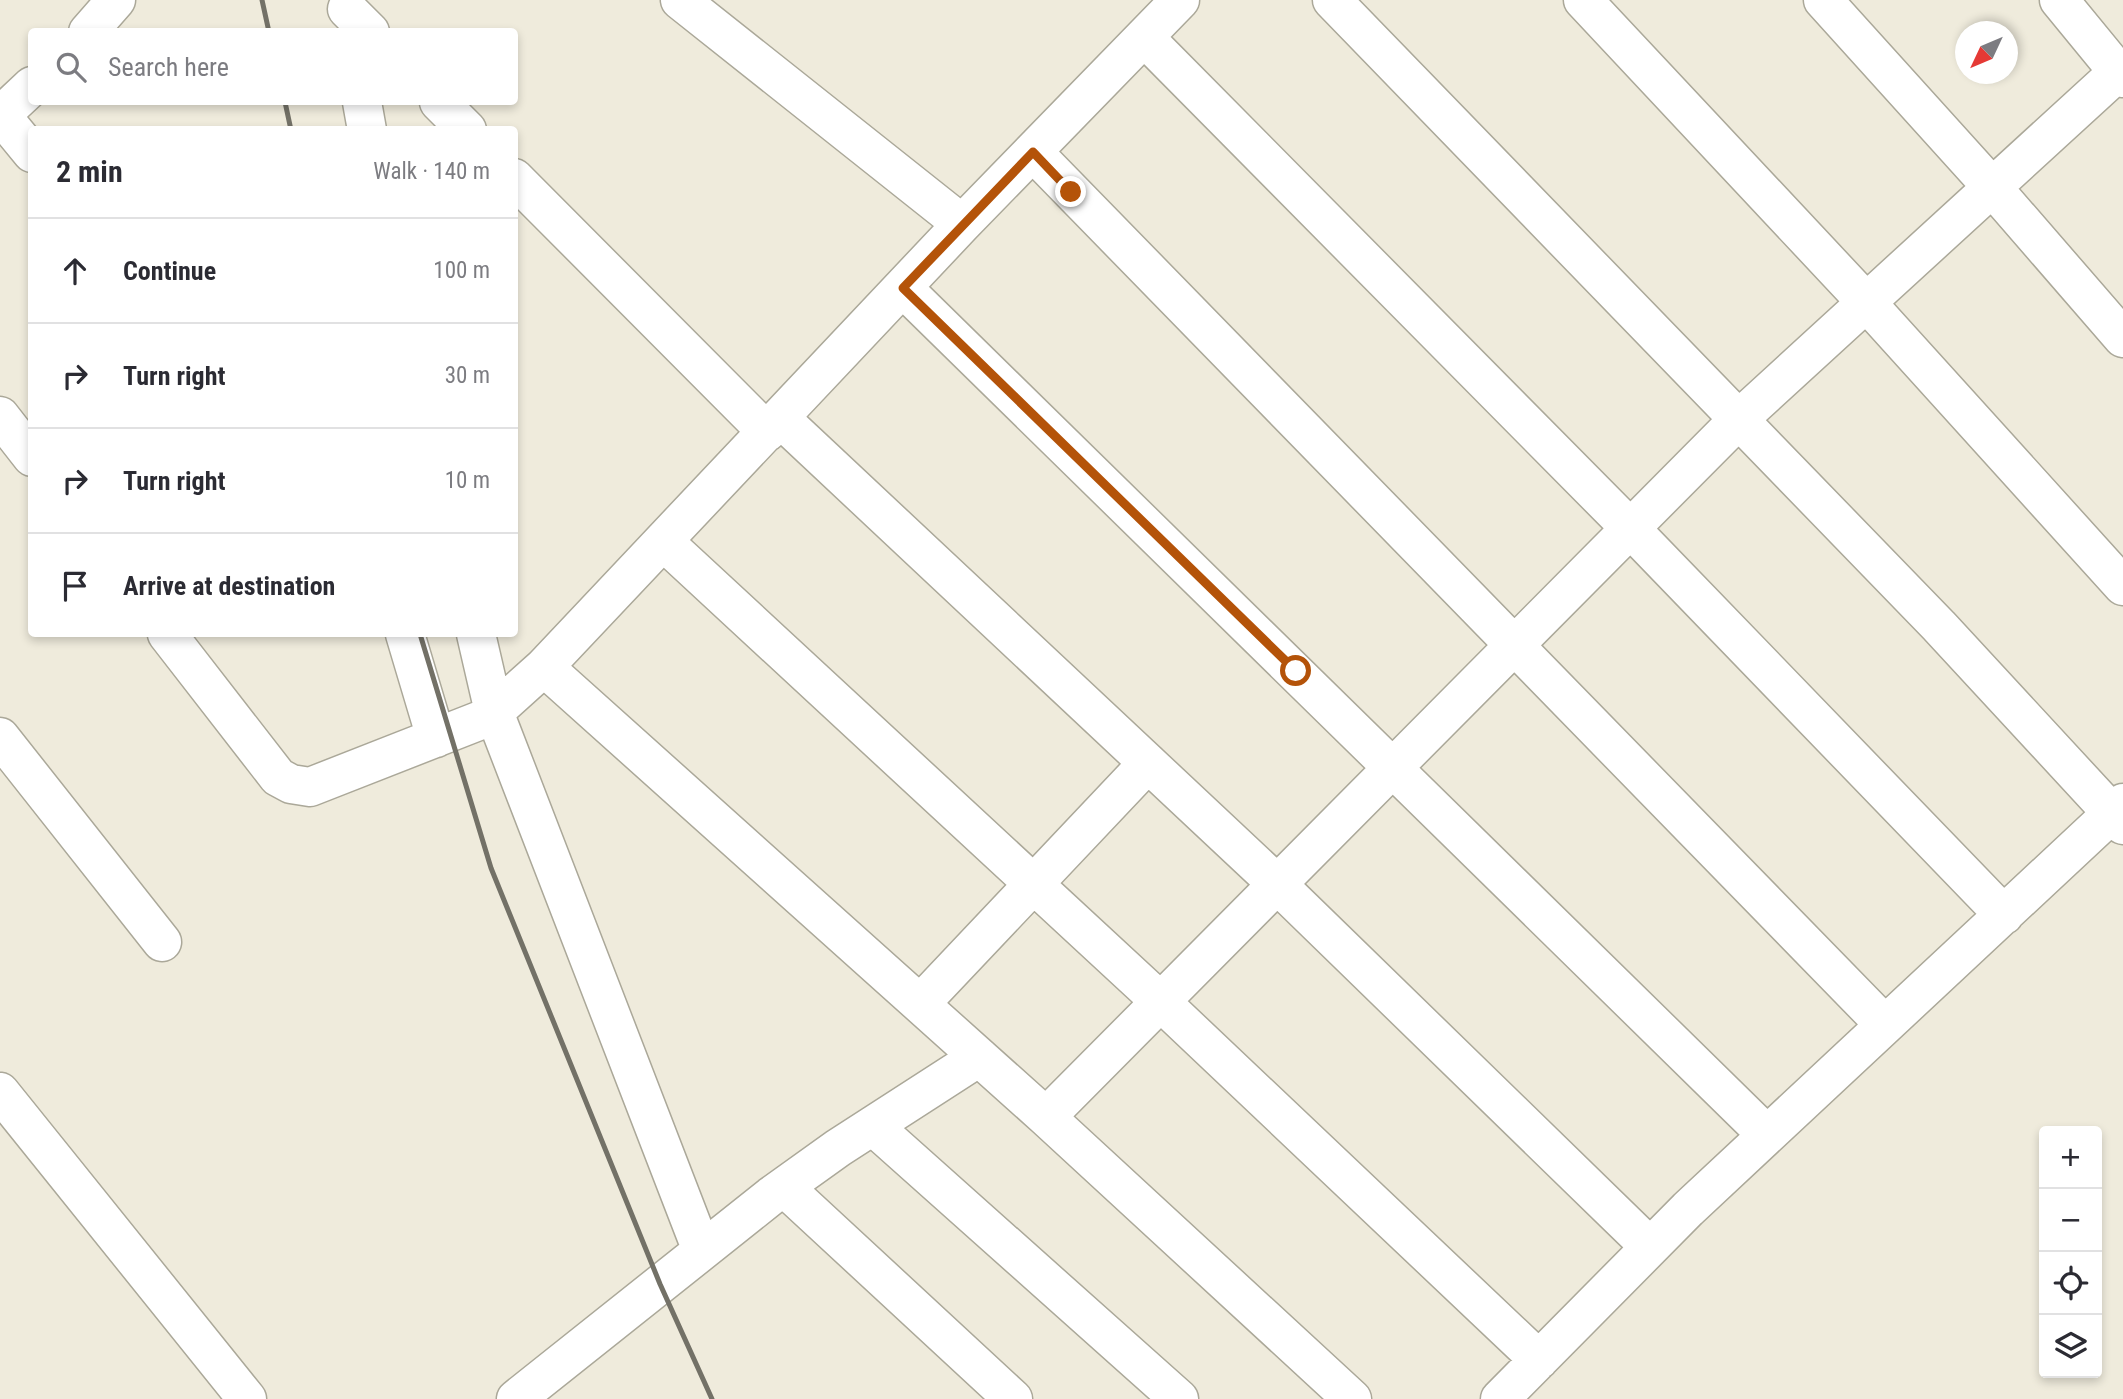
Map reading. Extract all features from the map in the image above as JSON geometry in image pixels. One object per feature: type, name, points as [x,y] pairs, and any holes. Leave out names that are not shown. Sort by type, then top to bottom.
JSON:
[{"type":"street","points":[[92,28],[116,0]]},
{"type":"street","points":[[680,0],[962,224]]},
{"type":"street","points":[[1332,0],[2119,814],[2004,915],[1767,1135],[1650,1247],[1500,1399]]},
{"type":"street","points":[[1583,0],[1866,302],[2123,586]]},
{"type":"street","points":[[1823,0],[1992,187],[2123,338]]},
{"type":"street","points":[[1046,1117],[1739,419],[1992,187],[2120,75],[2059,0]]},
{"type":"street","points":[[169,637],[273,771],[291,784],[310,788],[494,712],[544,667],[1033,152],[1159,13],[1630,528],[2004,915]]},
{"type":"street","points":[[28,90],[0,115],[28,148]]},
{"type":"street","points":[[362,105],[365,126]]},
{"type":"street","points":[[442,105],[463,126]]},
{"type":"street","points":[[1033,152],[1885,1025]]},
{"type":"street","points":[[518,182],[773,425],[1148,763],[1277,884],[1650,1247]]},
{"type":"street","points":[[903,288],[1767,1135]]},
{"type":"street","points":[[0,416],[28,452]]},
{"type":"street","points":[[663,541],[1161,1002],[1539,1360]]},
{"type":"street","points":[[406,637],[436,738]]},
{"type":"street","points":[[477,637],[494,712],[702,1251]]},
{"type":"street","points":[[544,667],[1046,1117],[1352,1399]]},
{"type":"street","points":[[0,737],[162,942]]},
{"type":"street","points":[[920,1004],[1148,763]]},
{"type":"street","points":[[516,1399],[784,1187],[979,1057]]},
{"type":"street","points":[[0,1092],[247,1399]]},
{"type":"street","points":[[873,1126],[1179,1399]]},
{"type":"street","points":[[784,1187],[1013,1399]]},
{"type":"railway","points":[[262,0],[268,28]]},
{"type":"railway","points":[[286,105],[290,126]]},
{"type":"railway","points":[[421,637],[491,868],[660,1284],[712,1399]]},
{"type":"route","points":[[1071,192],[1033,152],[903,288],[1296,671]]}]
